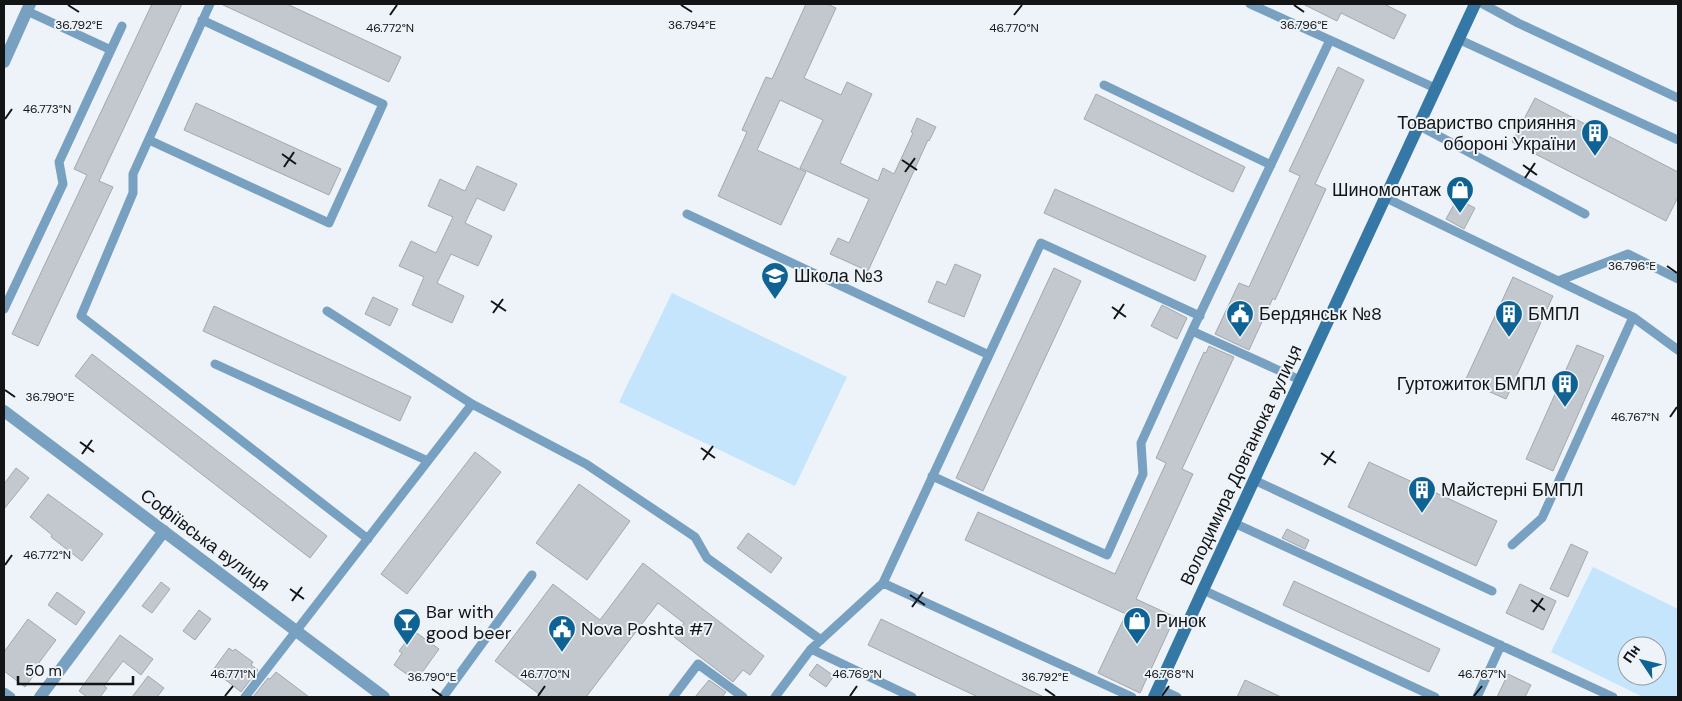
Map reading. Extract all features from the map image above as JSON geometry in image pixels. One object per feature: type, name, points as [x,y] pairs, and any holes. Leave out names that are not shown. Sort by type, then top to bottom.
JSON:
[{"type":"main road","name":"Володимира Довганюка вулиця","points":[[1156,693],[1475,4]]},
{"type":"street","points":[[4,62],[29,7]]},
{"type":"street","name":"Софіївська вулиця","points":[[4,411],[384,697]]},
{"type":"street","points":[[40,697],[164,531]]},
{"type":"lane","points":[[210,4],[133,174],[133,193],[81,316],[368,539]]},
{"type":"lane","points":[[1250,4],[1436,88]]},
{"type":"lane","points":[[1483,4],[1518,23],[1678,98]]},
{"type":"lane","points":[[29,7],[111,50]]},
{"type":"lane","points":[[148,140],[330,223],[384,104],[202,20]]},
{"type":"lane","points":[[4,309],[63,184],[59,162],[122,26]]},
{"type":"lane","points":[[1458,39],[1678,140]]},
{"type":"lane","points":[[932,476],[1107,555],[1143,474],[1141,443],[1330,40]]},
{"type":"lane","points":[[1104,85],[1271,165]]},
{"type":"lane","points":[[1418,125],[1585,214]]},
{"type":"lane","points":[[1384,198],[1633,317],[1678,350]]},
{"type":"lane","points":[[687,214],[988,355]]},
{"type":"lane","points":[[775,697],[811,649],[883,582],[1041,243],[1200,316]]},
{"type":"lane","points":[[1558,280],[1628,254],[1678,279]]},
{"type":"lane","points":[[327,311],[472,404],[586,464],[695,537],[707,558],[820,640]]},
{"type":"lane","points":[[1512,545],[1542,518],[1633,317]]},
{"type":"lane","points":[[1192,331],[1300,380]]},
{"type":"lane","points":[[215,364],[428,461]]},
{"type":"lane","points":[[245,697],[472,404]]},
{"type":"lane","points":[[1254,480],[1492,590]]},
{"type":"lane","points":[[1234,523],[1613,697]]},
{"type":"lane","points":[[443,697],[532,575]]},
{"type":"lane","points":[[883,582],[1132,697]]},
{"type":"lane","points":[[1203,590],[1435,697]]},
{"type":"lane","points":[[1477,697],[1501,645]]},
{"type":"lane","points":[[811,649],[912,697]]},
{"type":"lane","points":[[673,697],[698,664],[743,697]]},
{"type":"lane","points":[[4,692],[10,697]]},
{"type":"lane","points":[[1156,693],[1177,697]]},
{"type":"shaded area","points":[[672,293],[847,377],[795,486],[619,402]]},
{"type":"shaded area","points":[[1593,567],[1678,609],[1678,697],[1643,697],[1621,686],[1667,686],[1667,636],[1617,636],[1617,684],[1551,652]]},
{"type":"building","points":[[152,4],[182,4],[99,181],[113,187],[38,346],[12,334],[87,175],[74,169]]},
{"type":"building","points":[[221,4],[287,4],[401,57],[389,82]]},
{"type":"building","points":[[806,4],[827,4],[836,8],[804,78],[841,95],[847,82],[872,94],[840,163],[878,181],[883,168],[894,174],[913,133],[911,132],[917,118],[936,127],[928,140],[868,271],[830,254],[838,238],[849,243],[869,199],[800,168],[823,120],[780,100],[757,150],[806,172],[781,225],[718,196],[747,132],[742,130],[766,77],[772,79]]},
{"type":"building","points":[[1303,4],[1384,4],[1406,15],[1394,39],[1341,13],[1337,21]]},
{"type":"building","points":[[1338,67],[1364,80],[1315,184],[1326,189],[1275,300],[1273,298],[1249,350],[1215,334],[1239,283],[1249,287],[1300,176],[1289,171]]},
{"type":"building","points":[[1096,94],[1245,167],[1233,192],[1084,119]]},
{"type":"building","name":"Товариство сприяння обороні України","points":[[1535,98],[1678,172],[1678,197],[1666,221],[1512,142]]},
{"type":"building","points":[[196,103],[341,169],[329,195],[184,130]]},
{"type":"building","points":[[477,166],[517,184],[504,211],[477,198],[465,223],[492,236],[478,266],[451,254],[437,283],[464,296],[452,323],[412,305],[424,277],[399,266],[411,241],[436,253],[453,217],[428,206],[440,179],[465,191]]},
{"type":"building","points":[[1055,189],[1206,256],[1195,281],[1044,213]]},
{"type":"building","name":"Шиномонтаж","points":[[1457,199],[1475,208],[1464,229],[1446,219]]},
{"type":"building","points":[[955,264],[981,275],[964,317],[928,302],[937,281],[946,285]]},
{"type":"building","points":[[1054,268],[1081,281],[983,491],[956,478]]},
{"type":"building","name":"БМПЛ","points":[[1513,277],[1553,296],[1506,399],[1465,381]]},
{"type":"building","points":[[373,297],[398,309],[390,326],[365,314]]},
{"type":"building","points":[[1162,305],[1187,318],[1177,339],[1151,326]]},
{"type":"building","points":[[214,306],[411,397],[400,421],[203,331]]},
{"type":"building","name":"Гуртожиток БМПЛ","points":[[1577,345],[1604,356],[1553,471],[1526,459]]},
{"type":"building","points":[[1209,346],[1234,357],[1182,469],[1193,474],[1136,599],[1175,617],[1140,693],[1098,673],[1126,614],[965,540],[978,512],[1115,574],[1166,463],[1156,458],[1204,352],[1206,353]]},
{"type":"building","points":[[92,354],[327,536],[310,558],[75,376]]},
{"type":"building","points":[[475,452],[501,472],[407,594],[381,574]]},
{"type":"building","name":"Майстерні БМПЛ","points":[[1369,462],[1497,521],[1476,566],[1348,507]]},
{"type":"building","points":[[16,468],[29,478],[4,509],[4,484]]},
{"type":"building","points":[[579,484],[630,521],[587,580],[536,543]]},
{"type":"building","points":[[48,494],[103,534],[82,561],[51,537],[52,535],[30,517]]},
{"type":"building","points":[[1287,529],[1309,540],[1305,549],[1282,538]]},
{"type":"building","points":[[748,533],[782,558],[771,573],[737,548]]},
{"type":"building","points":[[1571,544],[1588,552],[1568,597],[1550,589]]},
{"type":"building","points":[[643,563],[764,656],[750,675],[743,670],[733,682],[674,637],[684,623],[658,603],[586,697],[543,697],[495,661],[553,584],[600,620]]},
{"type":"building","points":[[1294,581],[1440,649],[1429,672],[1283,605]]},
{"type":"building","points":[[161,582],[170,589],[152,613],[142,606]]},
{"type":"building","points":[[1520,584],[1556,601],[1543,630],[1506,613]]},
{"type":"building","points":[[57,592],[85,612],[76,625],[48,605]]},
{"type":"building","points":[[199,610],[211,619],[195,640],[183,631]]},
{"type":"building","points":[[28,619],[56,640],[35,668],[38,670],[25,687],[4,671],[4,652]]},
{"type":"building","points":[[881,619],[1044,697],[978,697],[868,645]]},
{"type":"building","points":[[414,631],[439,649],[416,681],[394,665],[402,653],[399,651]]},
{"type":"building","points":[[120,635],[153,659],[141,675],[123,661],[104,686],[107,688],[100,697],[87,697],[79,691]]},
{"type":"building","points":[[229,648],[233,651],[235,649],[253,662],[251,665],[258,670],[241,692],[213,670]]},
{"type":"building","points":[[817,664],[834,676],[826,687],[809,675]]},
{"type":"building","points":[[276,672],[309,697],[253,697],[268,678],[270,679]]},
{"type":"building","points":[[1508,674],[1531,685],[1525,697],[1497,697]]},
{"type":"building","points":[[148,676],[164,688],[157,697],[132,697]]},
{"type":"building","points":[[709,680],[726,692],[722,697],[695,697]]},
{"type":"building","points":[[1245,680],[1281,697],[1237,697]]},
{"type":"place","name":"Товариство сприяння обороні України","points":[[1595,157]]},
{"type":"place","name":"Шиномонтаж","points":[[1460,214]]},
{"type":"place","name":"Школа №3","points":[[775,300]]},
{"type":"place","name":"Бердянськ №8","points":[[1240,338]]},
{"type":"place","name":"БМПЛ","points":[[1509,338]]},
{"type":"place","name":"Гуртожиток БМПЛ","points":[[1565,408]]},
{"type":"place","name":"Майстерні БМПЛ","points":[[1422,514]]},
{"type":"place","name":"Ринок","points":[[1137,645]]},
{"type":"place","name":"Bar with good beer","points":[[407,646]]},
{"type":"place","name":"Nova Poshta #7","points":[[562,653]]}]
